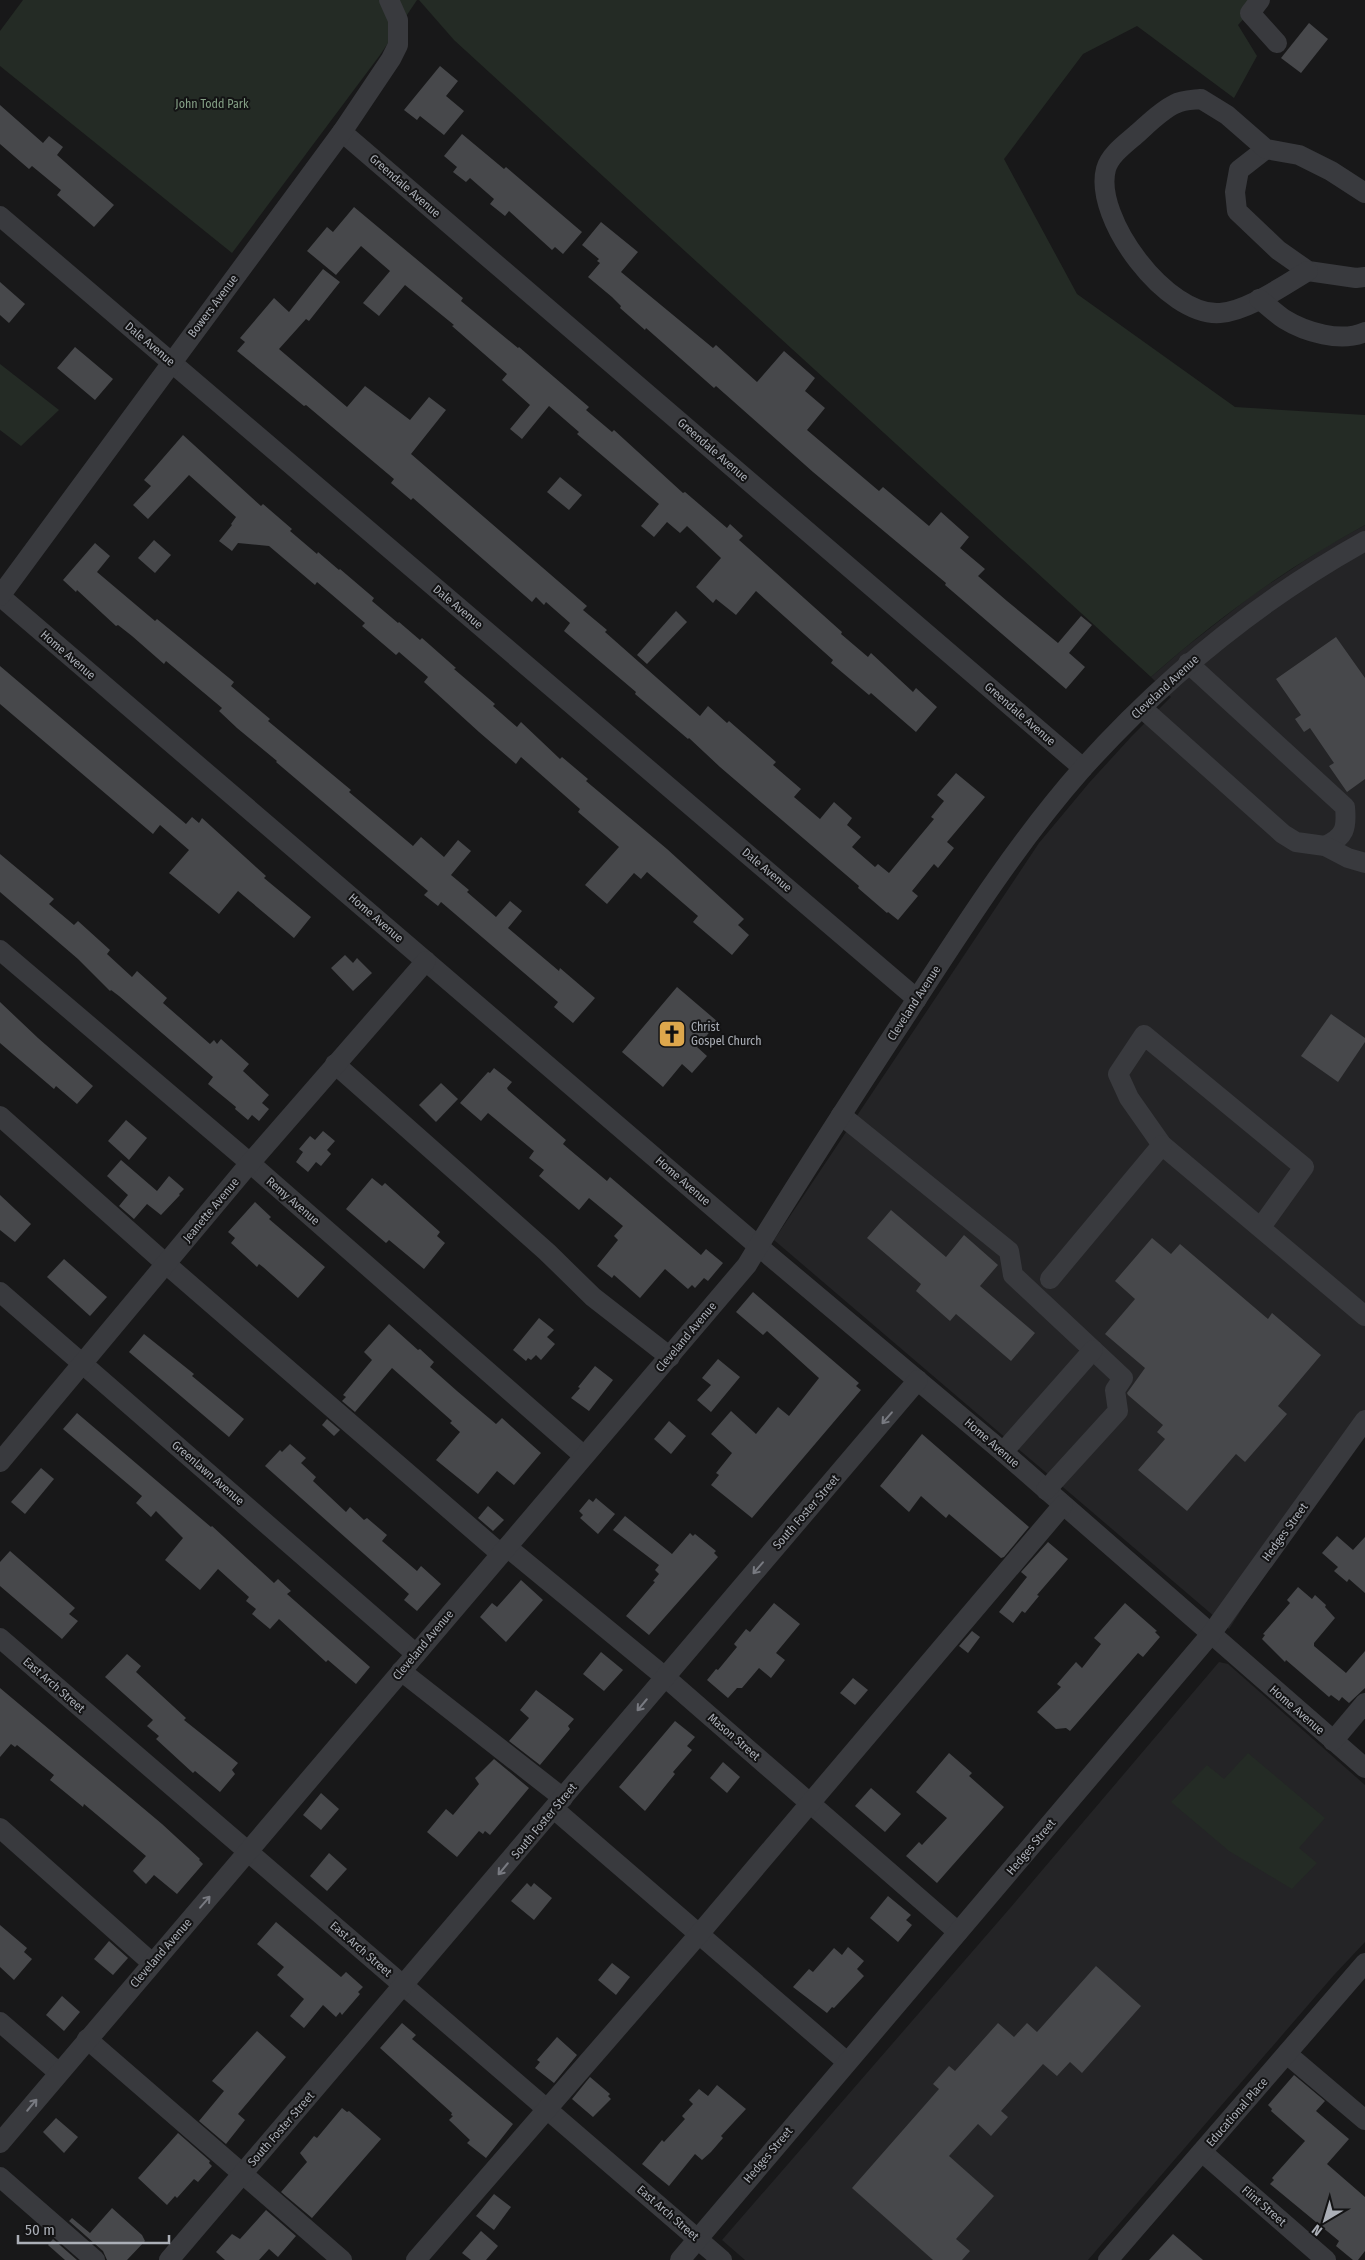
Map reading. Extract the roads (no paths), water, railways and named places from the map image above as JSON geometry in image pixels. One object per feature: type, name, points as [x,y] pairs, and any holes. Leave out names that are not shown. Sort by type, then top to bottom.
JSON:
[{"type":"street","name":"Bowers Avenue","points":[[0,596],[342,132],[391,59],[398,45],[398,20],[391,3]]},
{"type":"street","points":[[1255,6],[1277,43]]},
{"type":"street","points":[[1308,271],[1259,299],[1222,313],[1208,313],[1185,304],[1169,294],[1141,264],[1116,224],[1105,196],[1106,168],[1116,153],[1152,120],[1175,103],[1201,99],[1227,115],[1266,149],[1299,155],[1331,171],[1365,193]]},
{"type":"street","name":"Greendale Avenue","points":[[342,132],[1083,768]]},
{"type":"street","points":[[1266,149],[1239,170],[1235,192],[1237,211],[1278,250],[1308,271],[1356,278],[1365,277]]},
{"type":"street","name":"Dale Avenue","points":[[0,216],[917,999]]},
{"type":"street","points":[[1259,299],[1284,319],[1306,329],[1344,337],[1365,332]]},
{"type":"street","name":"Cleveland Avenue","points":[[0,2142],[747,1265],[841,1114],[1007,864],[1083,768],[1188,664],[1256,611],[1329,562],[1365,541]]},
{"type":"street","name":"Home Avenue","points":[[0,596],[758,1246],[1003,1452],[1365,1768]]},
{"type":"street","points":[[1188,664],[1345,807],[1347,823],[1342,835],[1336,841],[1325,846]]},
{"type":"street","points":[[1142,708],[1283,834],[1296,842],[1325,846],[1348,858],[1365,863]]},
{"type":"street","name":"Remy Avenue","points":[[0,950],[250,1163],[584,1456]]},
{"type":"street","name":"Jeanette Avenue","points":[[0,1462],[250,1163],[426,961]]},
{"type":"street","points":[[1260,1227],[1304,1167],[1144,1035],[1118,1074],[1129,1098],[1162,1145],[1365,1316]]},
{"type":"street","points":[[335,1064],[547,1252],[593,1297],[670,1357]]},
{"type":"street","points":[[841,1114],[1009,1250],[1013,1275],[1123,1378],[1115,1390],[1118,1411],[1046,1490]]},
{"type":"street","name":"Mason Street","points":[[0,1116],[166,1264],[503,1550],[665,1677],[958,1932]]},
{"type":"street","points":[[1050,1279],[1162,1145]]},
{"type":"street","name":"Greenlawn Avenue","points":[[0,1292],[416,1654]]},
{"type":"street","points":[[1003,1452],[1093,1350]]},
{"type":"street","name":"South Foster Street","points":[[169,2260],[918,1380]]},
{"type":"street","name":"Hedges Street","points":[[680,2260],[1211,1634],[1365,1420]]},
{"type":"street","points":[[416,2260],[546,2108],[700,1933],[1063,1505]]},
{"type":"street","name":"East Arch Street","points":[[0,1638],[722,2260]]},
{"type":"street","points":[[401,1671],[559,1804],[700,1933],[847,2062]]},
{"type":"street","points":[[1333,1741],[1365,1703]]},
{"type":"street","points":[[0,1828],[152,1963]]},
{"type":"street","name":"Educational Place","points":[[1108,2260],[1365,1963]]},
{"type":"street","points":[[0,2022],[59,2073]]},
{"type":"street","points":[[87,2039],[342,2260]]},
{"type":"street","points":[[1287,2054],[1365,2120]]},
{"type":"street","name":"Flint Street","points":[[1202,2152],[1326,2260]]},
{"type":"street","points":[[0,2177],[95,2260]]},
{"type":"place","name":"Christ Gospel Church","points":[[672,1034]]},
{"type":"park label","name":"John Todd Park","points":[[212,104]]}]
